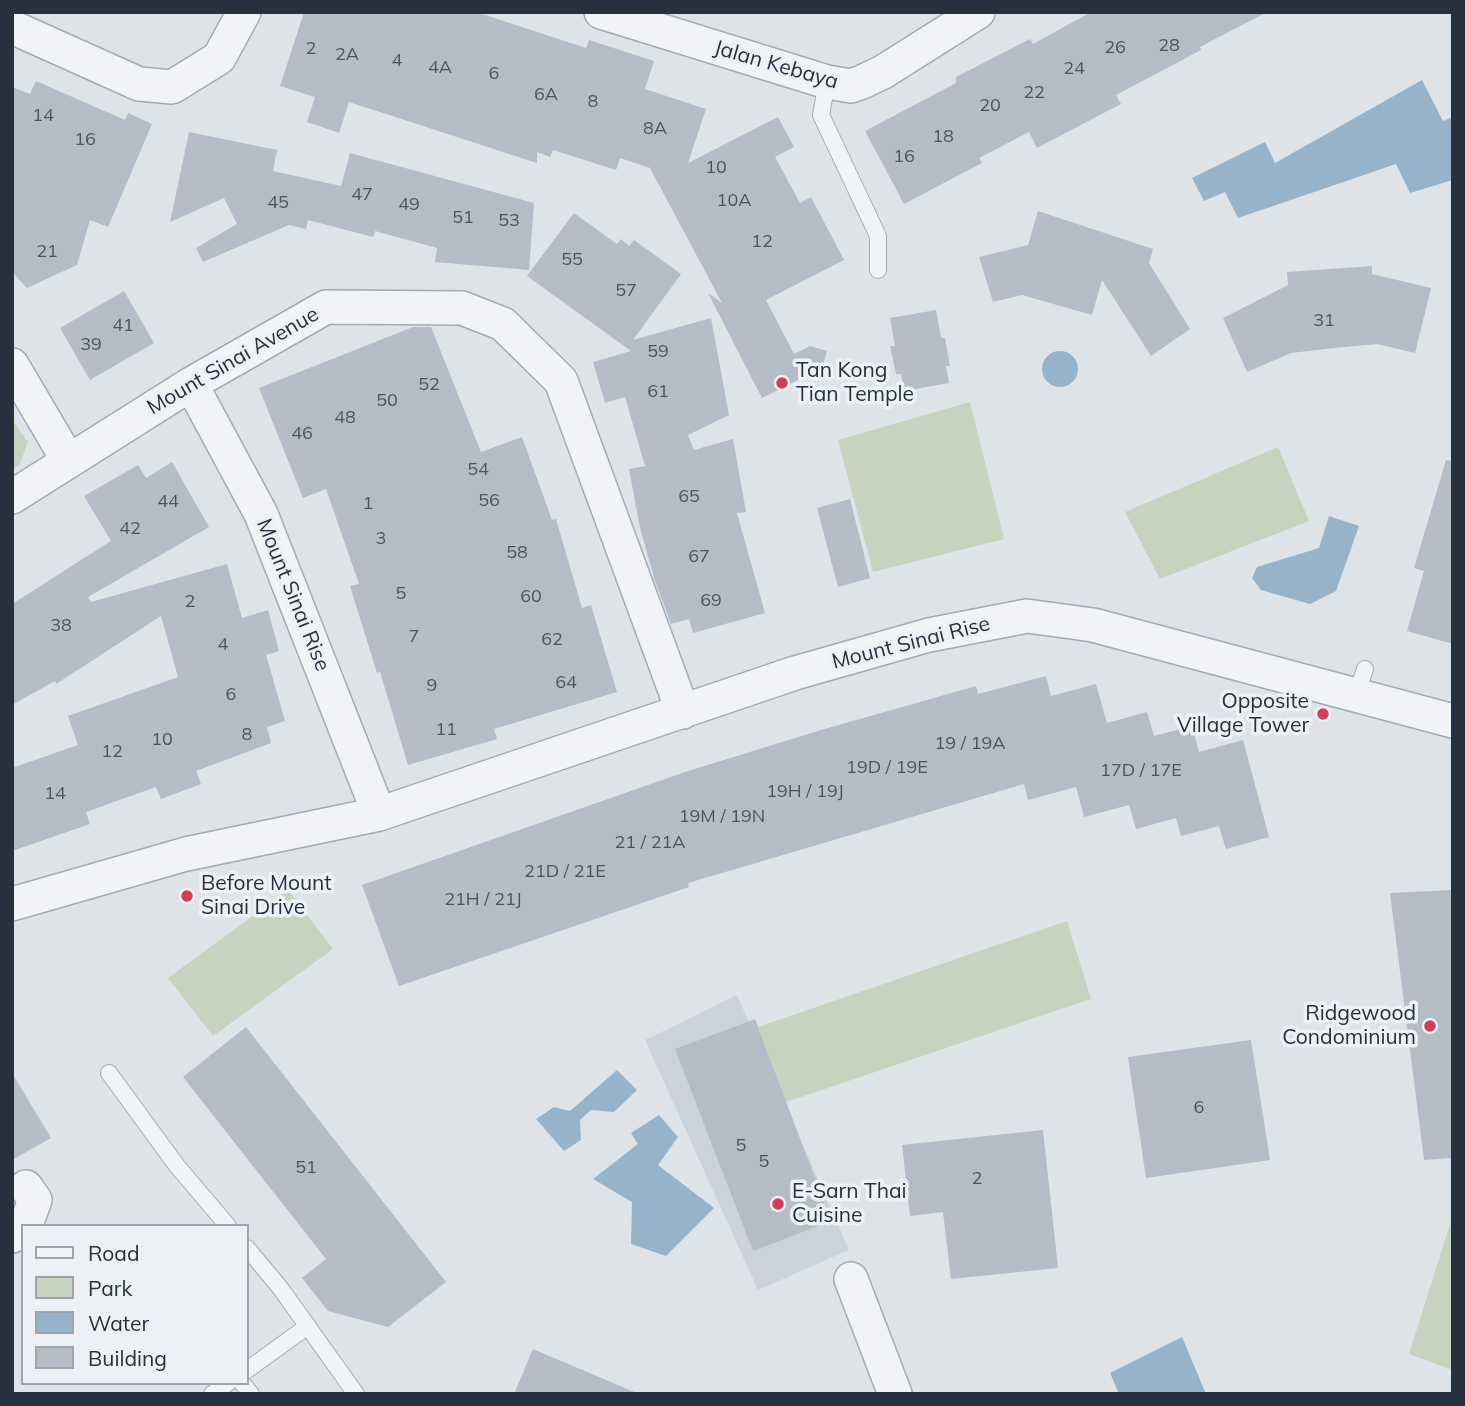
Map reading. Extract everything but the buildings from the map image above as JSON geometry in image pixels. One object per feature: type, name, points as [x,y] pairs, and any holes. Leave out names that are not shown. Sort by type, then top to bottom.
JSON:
[{"type":"street","points":[[12,27],[139,84],[172,87],[219,58],[244,12]]},
{"type":"street","name":"Jalan Kebaya","points":[[601,12],[827,82],[850,86],[883,72],[978,12]]},
{"type":"street","name":"Mount Sinai Avenue","points":[[12,497],[191,384],[326,307],[463,308],[503,324],[561,381],[682,712]]},
{"type":"street","points":[[12,365],[68,460]]},
{"type":"street","name":"Mount Sinai Rise","points":[[191,384],[261,514],[379,814]]},
{"type":"street","name":"Mount Sinai Rise","points":[[12,904],[186,854],[379,814],[795,673],[929,635],[1027,615],[1093,625],[1361,682],[1453,722]]},
{"type":"street","points":[[23,1224],[35,1200],[26,1187]]},
{"type":"street","points":[[851,1279],[895,1394]]},
{"type":"lane","points":[[827,82],[821,115],[878,236],[878,270]]},
{"type":"lane","points":[[109,1073],[177,1166],[226,1224]]},
{"type":"lane","points":[[248,1249],[308,1326],[356,1394]]},
{"type":"lane","points":[[248,1369],[308,1326]]},
{"type":"shaded area","points":[[737,995],[849,1250],[758,1290],[645,1040]]},
{"type":"green space","points":[[970,402],[1004,539],[873,572],[838,440]]},
{"type":"green space","points":[[12,420],[28,442],[20,464],[12,470]]},
{"type":"green space","points":[[1278,447],[1309,521],[1160,579],[1125,512]]},
{"type":"green space","points":[[288,890],[333,949],[213,1036],[168,978]]},
{"type":"green space","points":[[1067,921],[1091,999],[786,1102],[758,1027]]},
{"type":"green space","points":[[1450,1224],[1453,1225],[1453,1370],[1409,1354]]},
{"type":"water","points":[[1422,80],[1443,121],[1453,117],[1453,180],[1410,193],[1396,164],[1238,218],[1225,192],[1204,201],[1192,178],[1265,142],[1275,163]]},
{"type":"water","points":[[1060,351],[1073,356],[1078,369],[1073,382],[1060,387],[1047,382],[1042,369],[1047,356]]},
{"type":"water","points":[[1329,516],[1359,526],[1336,591],[1310,604],[1261,590],[1252,578],[1257,567],[1319,548]]},
{"type":"water","points":[[617,1070],[637,1090],[614,1112],[591,1110],[580,1120],[581,1140],[564,1151],[536,1119],[554,1107],[570,1111]]},
{"type":"water","points":[[659,1115],[678,1137],[658,1165],[714,1208],[666,1256],[631,1244],[632,1202],[593,1179],[638,1144],[631,1133]]},
{"type":"water","points":[[1182,1337],[1206,1394],[1119,1394],[1110,1373]]},
{"type":"place","name":"Tan Kong Tian Temple","points":[[782,383]]},
{"type":"place","name":"Opposite Village Tower","points":[[1323,714]]},
{"type":"place","name":"Before Mount Sinai Drive","points":[[187,896]]},
{"type":"place","name":"Ridgewood Condominium","points":[[1430,1026]]},
{"type":"place","name":"E-Sarn Thai Cuisine","points":[[778,1204]]}]
